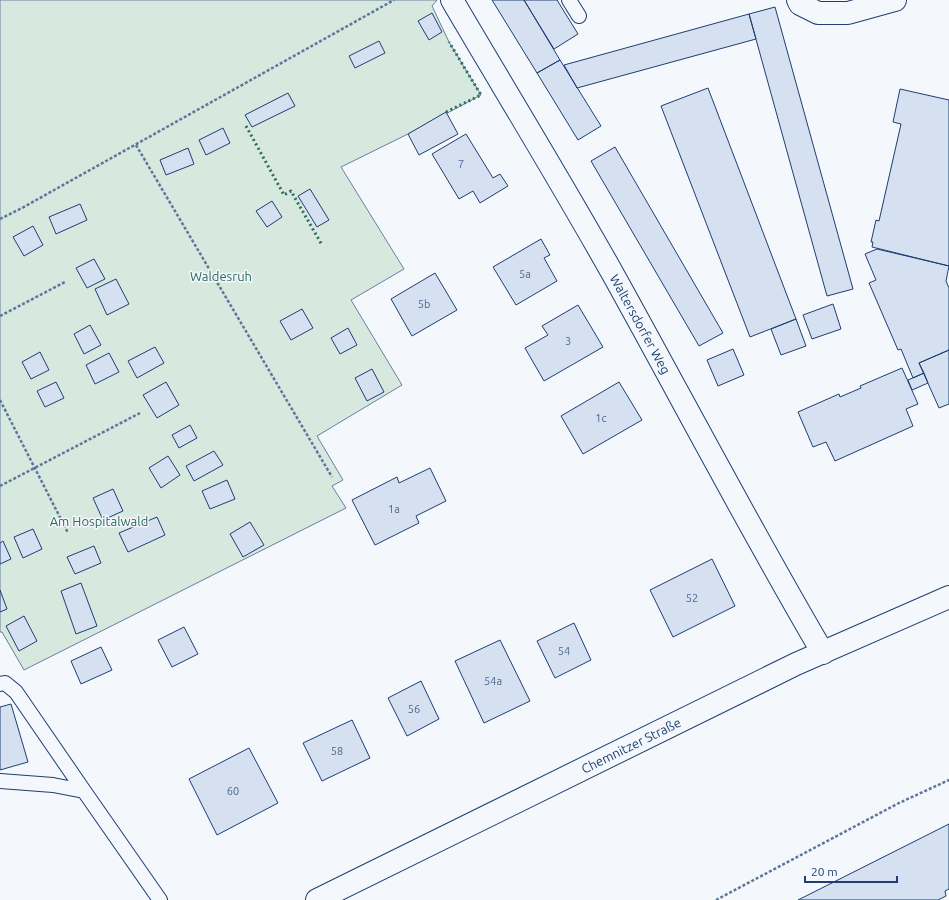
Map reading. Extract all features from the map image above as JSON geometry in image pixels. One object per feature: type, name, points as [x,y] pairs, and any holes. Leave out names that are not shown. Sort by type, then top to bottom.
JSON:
[{"type":"street","name":"Waltersdorfer Weg","points":[[452,0],[613,275],[823,653]]},
{"type":"street","points":[[798,0],[800,4],[818,13],[848,13],[895,0]]},
{"type":"street","name":"Chemnitzer Straße","points":[[317,900],[789,667],[949,597]]},
{"type":"lane","points":[[569,0],[579,16]]},
{"type":"lane","points":[[0,684],[6,683],[16,692],[160,900]]},
{"type":"lane","points":[[0,781],[53,785],[84,791]]},
{"type":"path","points":[[0,219],[394,0]]},
{"type":"path","points":[[136,144],[332,477]]},
{"type":"path","points":[[0,316],[65,282]]},
{"type":"path","points":[[0,400],[68,533]]},
{"type":"path","points":[[0,486],[140,413]]},
{"type":"path","points":[[716,900],[949,780]]},
{"type":"green space","points":[[0,0],[437,0],[432,6],[449,42],[481,95],[408,134],[341,167],[404,269],[351,300],[402,385],[317,436],[343,480],[332,486],[346,508],[24,670],[2,632],[0,632]]},
{"type":"building","points":[[492,0],[524,0],[560,60],[537,73]]},
{"type":"building","points":[[524,0],[557,0],[578,34],[554,49]]},
{"type":"building","points":[[775,7],[853,289],[827,296],[749,14]]},
{"type":"building","points":[[432,13],[442,32],[429,40],[418,21]]},
{"type":"building","points":[[749,14],[756,39],[577,88],[564,65]]},
{"type":"building","points":[[379,41],[385,53],[355,68],[349,56]]},
{"type":"building","points":[[560,60],[601,126],[578,140],[537,73]]},
{"type":"building","points":[[708,88],[796,319],[750,337],[661,106]]},
{"type":"building","points":[[900,89],[949,100],[949,266],[872,247],[873,242],[871,242],[876,220],[879,221],[901,124],[893,122]]},
{"type":"building","points":[[288,93],[295,106],[252,127],[245,115]]},
{"type":"building","points":[[446,112],[458,134],[419,155],[408,134]]},
{"type":"building","points":[[223,128],[230,143],[206,155],[199,140]]},
{"type":"building","points":[[466,134],[493,178],[500,174],[508,186],[480,203],[473,191],[459,199],[432,154]]},
{"type":"building","points":[[615,147],[723,333],[699,346],[591,161]]},
{"type":"building","points":[[188,148],[194,164],[166,175],[160,160]]},
{"type":"building","points":[[310,189],[329,220],[317,227],[298,196]]},
{"type":"building","points":[[272,201],[282,217],[267,227],[256,211]]},
{"type":"building","points":[[80,204],[87,220],[56,234],[49,217]]},
{"type":"building","points":[[33,226],[43,245],[24,256],[13,237]]},
{"type":"building","points":[[541,239],[550,255],[544,258],[557,281],[516,305],[493,267]]},
{"type":"building","points":[[877,249],[949,266],[946,281],[949,288],[949,350],[919,363],[924,373],[913,378],[901,349],[898,350],[869,283],[876,280],[865,254]]},
{"type":"building","points":[[94,259],[105,279],[87,288],[76,268]]},
{"type":"building","points":[[435,273],[457,310],[412,336],[391,299]]},
{"type":"building","points":[[116,279],[129,304],[107,315],[95,289]]},
{"type":"building","points":[[833,304],[841,329],[812,339],[803,315]]},
{"type":"building","points":[[578,305],[603,347],[544,381],[525,348],[548,335],[542,326]]},
{"type":"building","points":[[302,309],[313,328],[291,340],[280,321]]},
{"type":"building","points":[[796,319],[806,346],[781,355],[771,329]]},
{"type":"building","points":[[90,325],[101,345],[84,354],[74,334]]},
{"type":"building","points":[[348,328],[357,345],[340,354],[331,338]]},
{"type":"building","points":[[155,347],[164,363],[137,378],[128,361]]},
{"type":"building","points":[[733,349],[744,375],[718,386],[707,360]]},
{"type":"building","points":[[949,350],[949,404],[939,408],[919,363]]},
{"type":"building","points":[[40,352],[49,370],[31,379],[22,362]]},
{"type":"building","points":[[109,353],[119,372],[95,384],[86,365]]},
{"type":"building","points":[[902,368],[918,404],[906,409],[913,426],[835,461],[826,442],[813,447],[798,412],[839,394],[840,397],[861,388],[860,386]]},
{"type":"building","points":[[372,369],[384,392],[367,401],[355,378]]},
{"type":"building","points":[[924,373],[928,383],[912,390],[908,380]]},
{"type":"building","points":[[56,382],[64,398],[45,407],[37,391]]},
{"type":"building","points":[[166,382],[179,405],[157,418],[143,395]]},
{"type":"building","points":[[619,382],[642,420],[583,454],[561,416]]},
{"type":"building","points":[[190,425],[197,438],[179,448],[172,435]]},
{"type":"building","points":[[214,451],[223,465],[194,481],[186,466]]},
{"type":"building","points":[[168,456],[180,475],[161,488],[149,468]]},
{"type":"building","points":[[430,468],[446,501],[416,516],[419,523],[375,545],[352,500],[397,477],[399,483]]},
{"type":"building","points":[[227,480],[235,499],[210,509],[202,491]]},
{"type":"building","points":[[113,489],[123,511],[103,520],[93,498]]},
{"type":"building","points":[[157,517],[165,535],[128,552],[119,533]]},
{"type":"building","points":[[250,522],[264,545],[243,557],[230,534]]},
{"type":"building","points":[[33,529],[42,549],[23,558],[14,537]]},
{"type":"building","points":[[3,541],[11,559],[0,564],[0,543]]},
{"type":"building","points":[[94,546],[101,563],[75,574],[67,557]]},
{"type":"building","points":[[712,559],[735,606],[673,637],[650,590]]},
{"type":"building","points":[[81,583],[97,626],[76,634],[61,591]]},
{"type":"building","points":[[0,590],[7,609],[0,612]]},
{"type":"building","points":[[24,616],[37,641],[19,651],[6,626]]},
{"type":"building","points":[[574,623],[591,660],[555,678],[537,641]]},
{"type":"building","points":[[184,627],[198,654],[172,667],[158,640]]},
{"type":"building","points":[[500,640],[530,701],[484,723],[455,661]]},
{"type":"building","points":[[101,647],[112,670],[81,684],[71,661]]},
{"type":"building","points":[[421,681],[439,719],[407,736],[388,698]]},
{"type":"building","points":[[11,704],[28,762],[0,770],[0,707]]},
{"type":"building","points":[[352,720],[370,758],[322,781],[303,743]]},
{"type":"building","points":[[249,748],[278,803],[217,835],[189,779]]},
{"type":"building","points":[[949,824],[949,889],[945,891],[946,896],[938,900],[798,900]]},
{"type":"hedge","points":[[446,112],[481,95],[449,42]]},
{"type":"hedge","points":[[246,126],[284,195],[291,191],[322,245]]},
{"type":"park label","name":"Waldesruh","points":[[221,276]]},
{"type":"park label","name":"Am Hospitalwald","points":[[99,521]]}]
